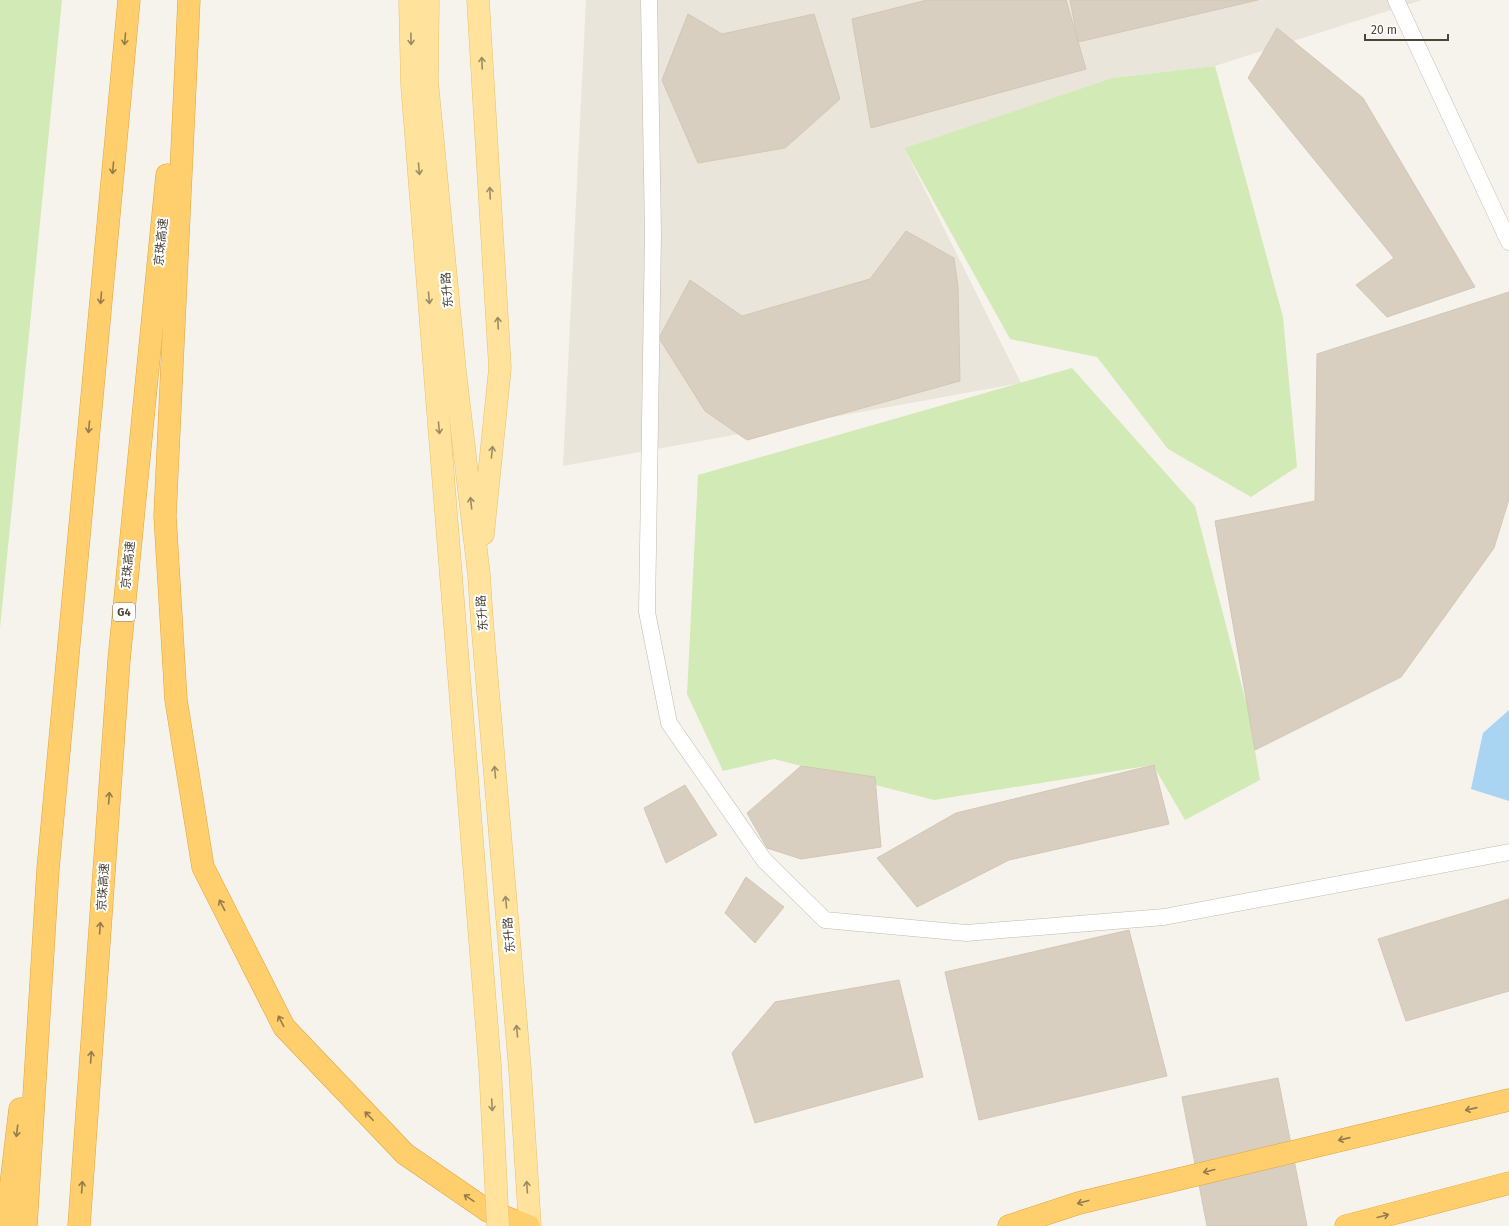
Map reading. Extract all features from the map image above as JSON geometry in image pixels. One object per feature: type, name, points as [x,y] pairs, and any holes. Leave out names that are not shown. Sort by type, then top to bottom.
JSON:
[{"type":"highway","points":[[6,1226],[48,870],[129,0]]},
{"type":"highway","name":"京珠高速","points":[[79,1226],[119,660],[185,0]]},
{"type":"highway","points":[[189,0],[165,516],[176,700],[203,867],[284,1027],[405,1154],[488,1211],[529,1226]]},
{"type":"highway","points":[[26,1226],[48,870]]},
{"type":"highway","points":[[1009,1226],[1079,1203],[1509,1100]]},
{"type":"highway","points":[[1346,1226],[1509,1183]]},
{"type":"main road","name":"东升路","points":[[410,0],[412,85],[490,1066],[498,1226]]},
{"type":"main road","name":"东升路","points":[[428,0],[427,81],[455,371],[479,575],[520,1070],[529,1226]]},
{"type":"main road","points":[[478,0],[500,368],[479,575]]},
{"type":"lane","points":[[649,0],[653,234],[647,612],[669,723],[764,860],[825,920],[966,934],[1164,917],[1509,852]]},
{"type":"lane","points":[[1396,0],[1509,242]]},
{"type":"shaded area","points":[[586,0],[1422,0],[1215,66],[1112,78],[904,148],[1021,383],[563,466]]},
{"type":"green space","points":[[0,0],[62,0],[0,628]]},
{"type":"green space","points":[[1215,66],[1283,317],[1297,467],[1251,497],[1168,449],[1097,357],[1010,339],[904,148],[1112,78]]},
{"type":"green space","points":[[1072,368],[1195,506],[1248,710],[1260,780],[1185,820],[1153,765],[934,800],[774,759],[723,771],[687,694],[698,475]]},
{"type":"water","points":[[1509,710],[1509,801],[1471,789],[1483,733]]},
{"type":"building","points":[[927,0],[1066,0],[1086,69],[871,128],[852,19]]},
{"type":"building","points":[[1070,0],[1258,0],[1078,42]]},
{"type":"building","points":[[688,14],[722,34],[814,14],[840,99],[785,148],[698,163],[662,80]]},
{"type":"building","points":[[1277,28],[1363,98],[1475,287],[1387,317],[1356,285],[1394,258],[1248,78]]},
{"type":"building","points":[[906,231],[954,258],[958,287],[960,381],[747,440],[705,411],[659,338],[690,280],[742,316],[870,279]]},
{"type":"building","points":[[1509,292],[1509,499],[1494,548],[1401,677],[1255,750],[1215,521],[1315,501],[1317,354]]},
{"type":"building","points":[[1154,765],[1169,824],[1009,860],[917,907],[877,858],[956,813]]},
{"type":"building","points":[[801,766],[875,777],[881,847],[801,859],[767,848],[747,813]]},
{"type":"building","points":[[685,785],[717,835],[666,863],[644,808]]},
{"type":"building","points":[[746,877],[784,907],[755,943],[725,913]]},
{"type":"building","points":[[1509,899],[1509,991],[1406,1021],[1378,939]]},
{"type":"building","points":[[1129,930],[1167,1076],[979,1120],[945,972]]},
{"type":"building","points":[[899,980],[923,1077],[755,1123],[732,1053],[775,1002]]},
{"type":"building","points":[[1278,1078],[1307,1226],[1207,1226],[1182,1097]]}]
